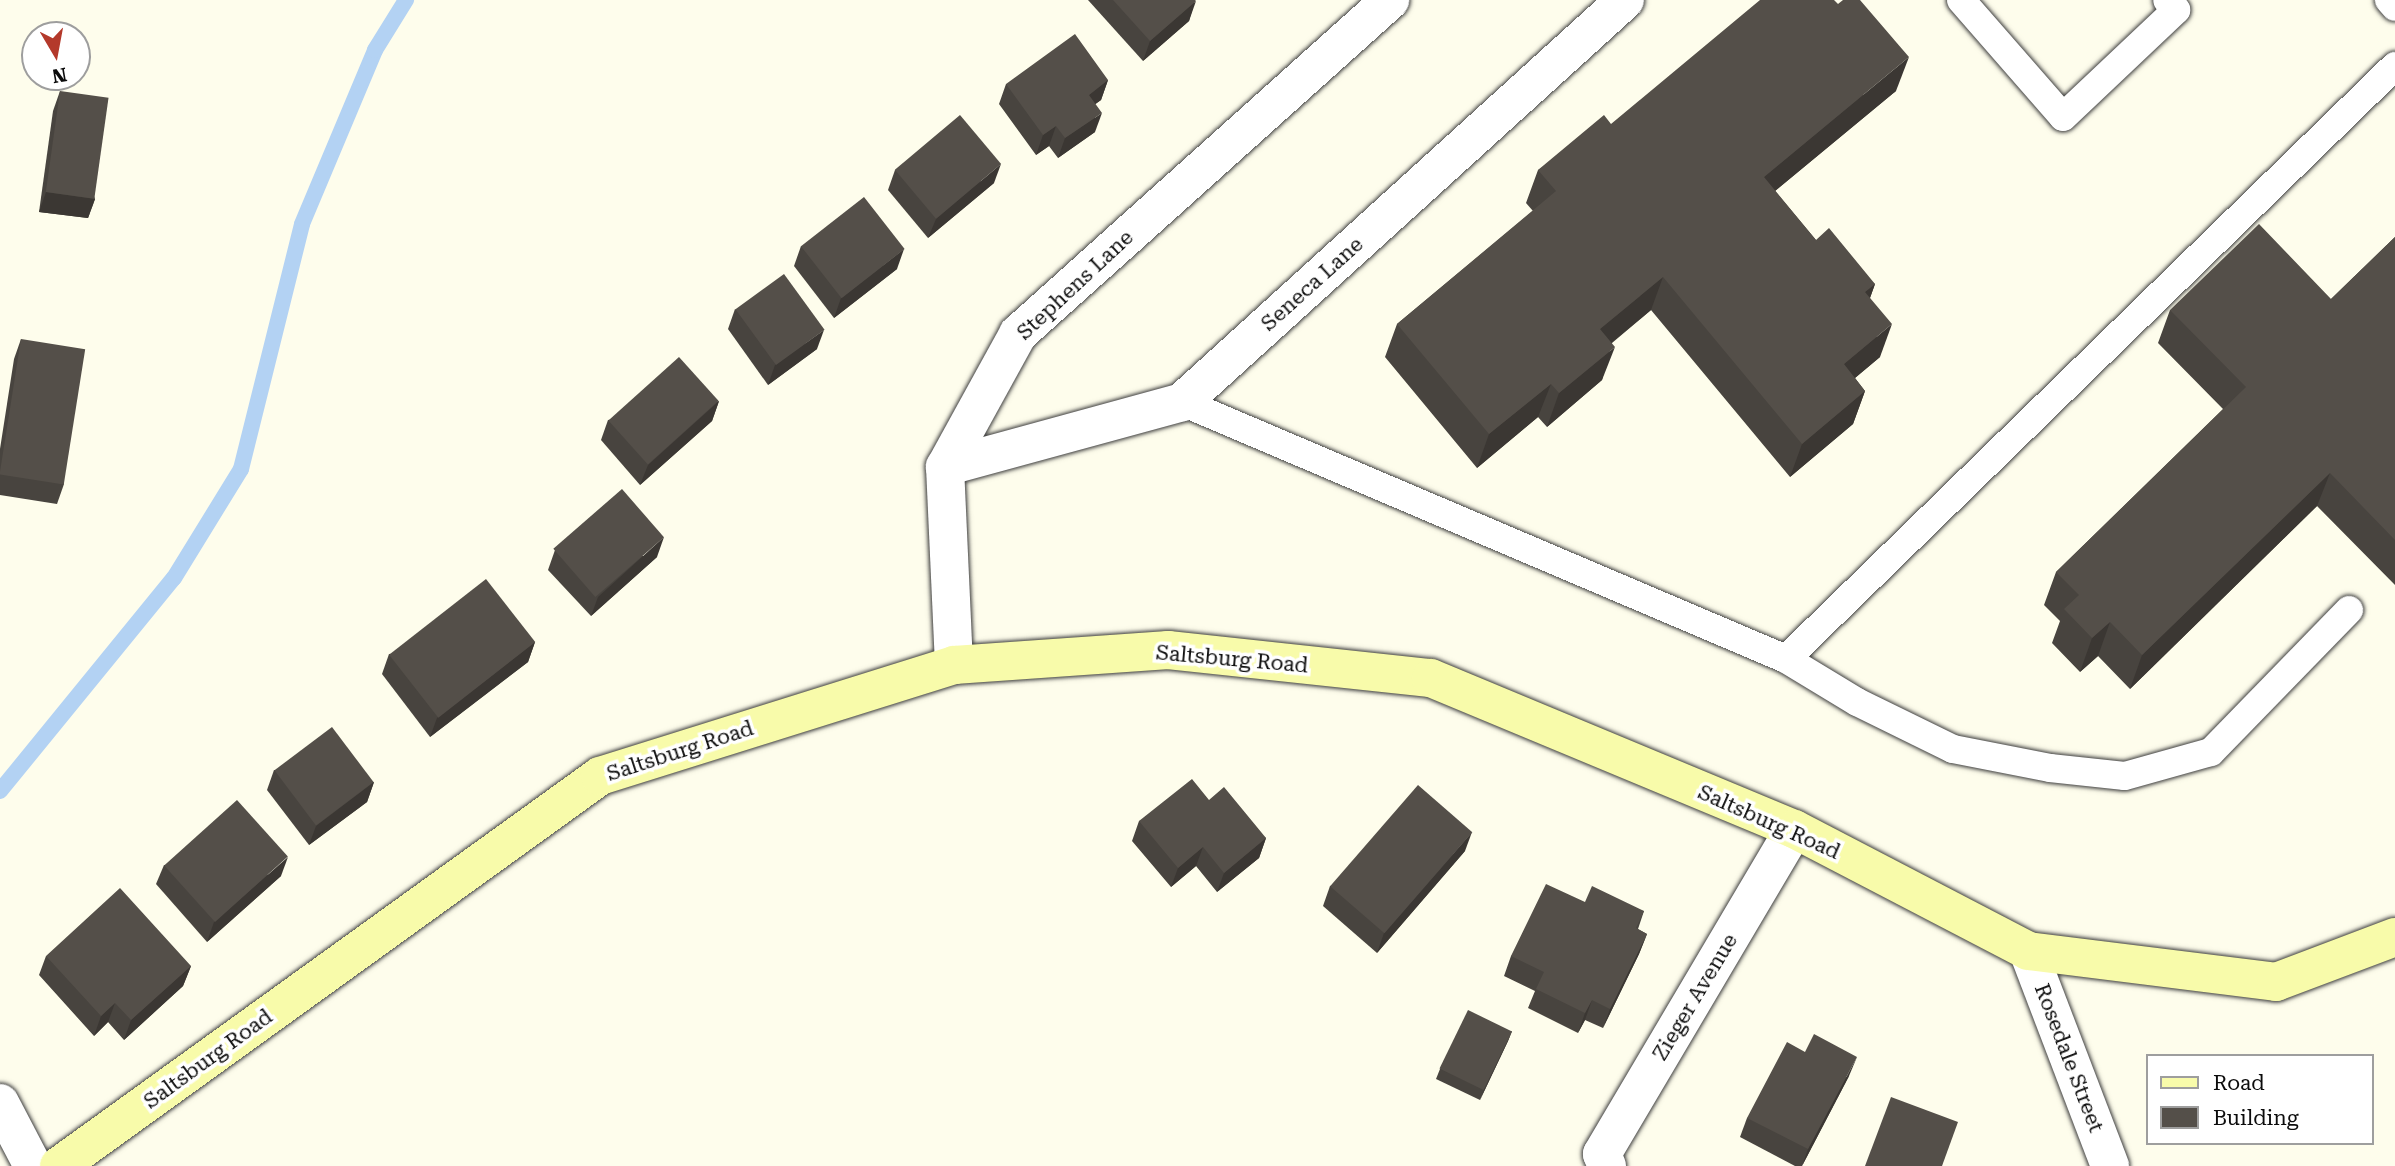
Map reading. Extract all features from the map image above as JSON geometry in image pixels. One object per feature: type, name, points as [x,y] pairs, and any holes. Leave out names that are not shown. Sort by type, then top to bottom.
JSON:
[{"type":"main road","name":"Saltsburg Road","points":[[59,1166],[600,776],[954,665],[1168,650],[1431,678],[1794,829],[2028,951],[2276,982],[2395,937]]},
{"type":"street","name":"Stephens Lane","points":[[945,467],[1018,334],[1390,0]]},
{"type":"street","name":"Seneca Lane","points":[[945,467],[1182,402],[1625,0]]},
{"type":"street","points":[[945,467],[954,665]]},
{"type":"street","name":"Zieger Avenue","points":[[1607,1166],[1602,1154],[1794,829]]},
{"type":"street","name":"Rosedale Street","points":[[2028,951],[2110,1166]]},
{"type":"street","points":[[0,1103],[33,1166]]},
{"type":"lane","points":[[1961,0],[2063,117],[2176,10],[2167,0]]},
{"type":"lane","points":[[2389,0],[2395,7]]},
{"type":"lane","points":[[1786,659],[2395,66]]},
{"type":"lane","points":[[1182,402],[1786,659],[1857,702],[1953,748],[2050,768],[2125,776],[2211,752],[2348,610]]},
{"type":"building","points":[[1113,0],[1195,0],[1196,1],[1150,41]]},
{"type":"building","points":[[1760,0],[1834,0],[1838,4],[1843,0],[1860,0],[1909,57],[1764,177],[1816,240],[1829,228],[1875,284],[1865,292],[1892,324],[1844,364],[1865,391],[1802,444],[1663,277],[1600,329],[1615,347],[1559,393],[1551,384],[1489,434],[1397,324],[1556,191],[1538,170],[1604,115],[1611,124]]},
{"type":"building","points":[[1075,34],[1108,80],[1089,95],[1102,113],[1065,138],[1056,126],[1043,135],[1006,84]]},
{"type":"building","points":[[60,91],[109,98],[94,199],[46,192]]},
{"type":"building","points":[[960,115],[1001,164],[936,219],[895,170]]},
{"type":"building","points":[[864,197],[905,249],[842,298],[801,246]]},
{"type":"building","points":[[2259,224],[2331,299],[2395,237],[2395,540],[2330,473],[2142,655],[2110,622],[2092,638],[2064,609],[2079,595],[2056,572],[2246,387],[2170,310]]},
{"type":"building","points":[[784,274],[825,330],[776,365],[735,309]]},
{"type":"building","points":[[21,339],[85,349],[64,484],[0,474]]},
{"type":"building","points":[[679,357],[718,401],[648,464],[608,421]]},
{"type":"building","points":[[622,489],[664,537],[595,597],[553,549]]},
{"type":"building","points":[[486,579],[535,642],[438,718],[389,655]]},
{"type":"building","points":[[332,727],[374,782],[316,825],[274,770]]},
{"type":"building","points":[[1192,779],[1209,800],[1224,787],[1266,838],[1224,873],[1203,847],[1178,868],[1139,821]]},
{"type":"building","points":[[1418,785],[1472,832],[1384,933],[1330,886]]},
{"type":"building","points":[[237,800],[288,856],[215,922],[164,866]]},
{"type":"building","points":[[1546,884],[1585,902],[1592,886],[1644,911],[1636,928],[1647,934],[1610,1009],[1592,1000],[1585,1013],[1536,989],[1544,972],[1511,956]]},
{"type":"building","points":[[120,888],[191,966],[131,1020],[115,1003],[101,1016],[46,956]]},
{"type":"building","points":[[1468,1010],[1512,1031],[1484,1090],[1440,1068]]},
{"type":"building","points":[[1814,1034],[1857,1057],[1808,1149],[1747,1118],[1787,1042],[1805,1052]]},
{"type":"building","points":[[1891,1097],[1958,1122],[1942,1166],[1865,1166]]},
{"type":"waterway","points":[[0,791],[174,578],[241,469],[302,224],[375,50],[406,0]]}]
